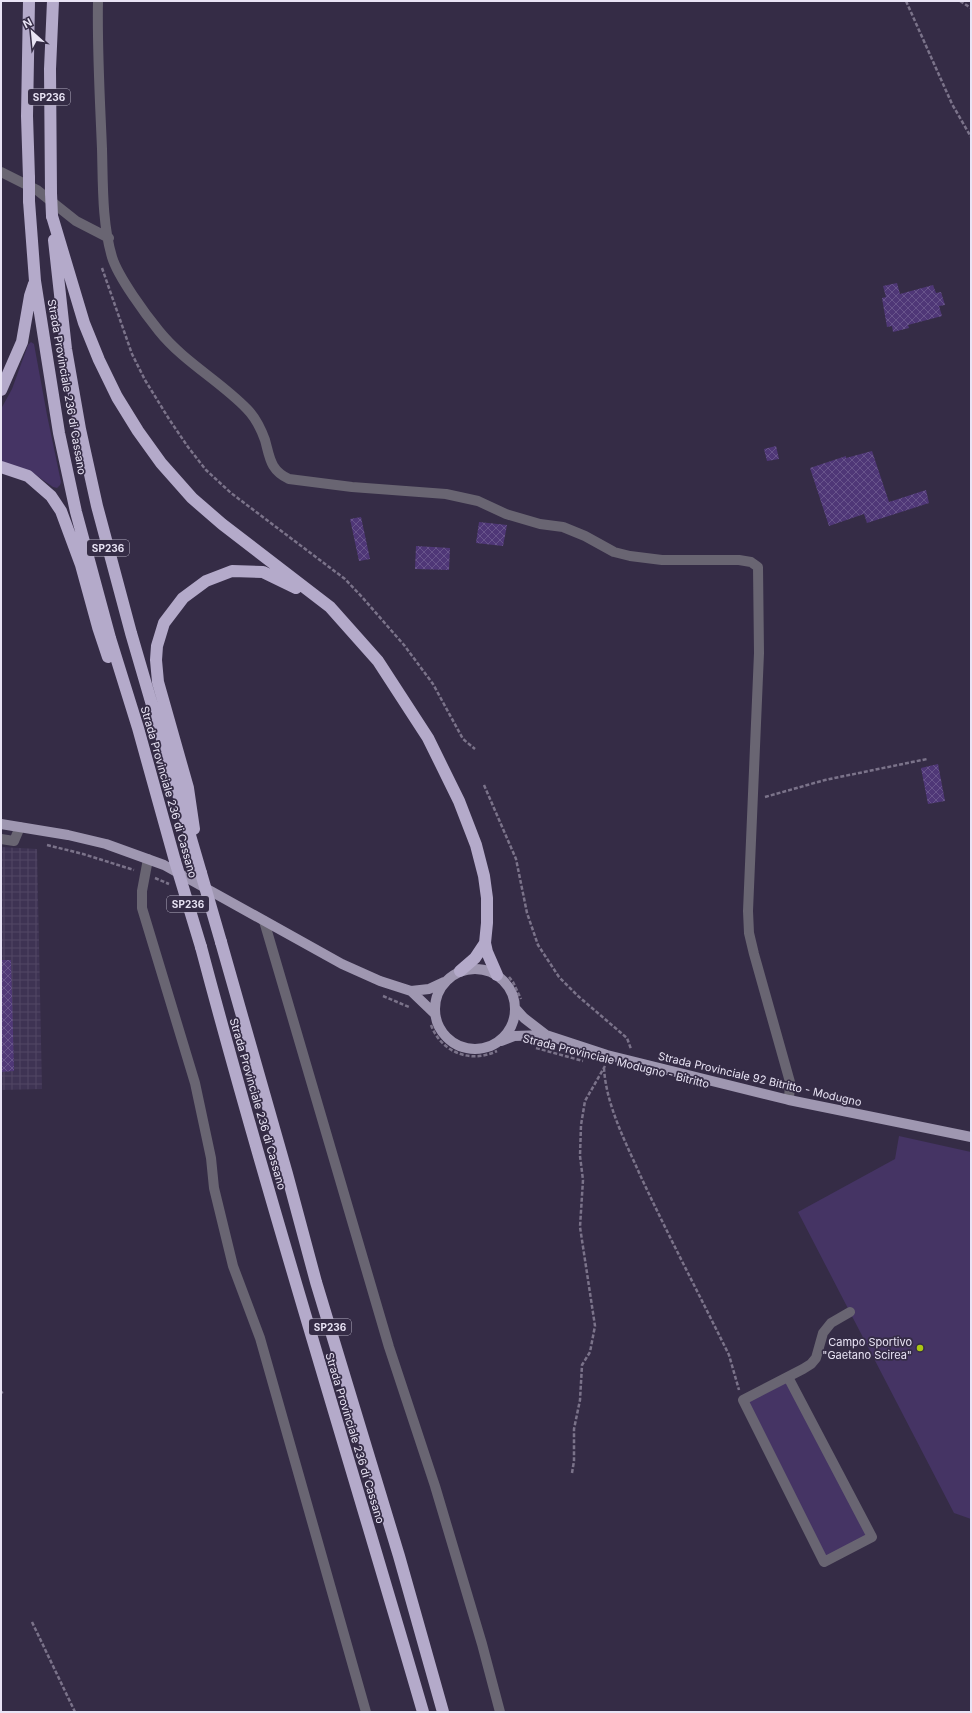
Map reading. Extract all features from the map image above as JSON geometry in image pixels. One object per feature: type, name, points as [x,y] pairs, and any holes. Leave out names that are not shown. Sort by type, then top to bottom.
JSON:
[{"type":"highway","name":"Strada Provinciale 236 di Cassano","points":[[29,1],[27,116],[29,201],[35,281],[59,433],[76,512],[110,638],[138,728],[201,947],[296,1288],[380,1562],[423,1712]]},
{"type":"highway","name":"Strada Provinciale 236 di Cassano","points":[[53,1],[49,93],[52,216],[58,288],[66,349],[81,437],[97,506],[131,633],[221,942],[316,1282],[399,1556],[443,1712]]},
{"type":"highway","points":[[52,216],[84,323],[99,360],[117,397],[138,431],[161,462],[192,498],[222,524],[330,607],[378,661],[428,738],[459,801],[476,845],[484,876],[487,898],[488,923],[486,943],[488,957],[501,974]]},
{"type":"highway","points":[[1,390],[22,342],[30,296],[35,281]]},
{"type":"highway","points":[[1,467],[28,476],[51,496],[61,511],[81,565],[105,652],[138,728]]},
{"type":"highway","points":[[201,873],[188,788],[158,682],[156,660],[157,646],[164,623],[183,598],[206,581],[232,571],[263,572],[290,584],[330,607]]},
{"type":"highway","points":[[460,971],[475,958],[486,943]]},
{"type":"highway","points":[[416,1689],[418,1712]]},
{"type":"main road","points":[[1,824],[68,835],[106,844],[164,865],[342,964],[411,991],[429,989],[444,982],[460,971],[479,969],[501,974],[524,1018],[546,1035]]},
{"type":"main road","points":[[432,1017],[438,992],[444,982]]},
{"type":"main road","points":[[411,991],[432,1017],[446,1038],[458,1045],[471,1049],[485,1048],[499,1046],[514,1036],[546,1035]]},
{"type":"main road","points":[[499,1046],[519,1007]]},
{"type":"main road","name":"Strada Provinciale 92 Bitritto - Modugno","points":[[546,1035],[630,1061],[789,1100],[971,1137]]},
{"type":"street","points":[[98,1],[103,182],[105,216],[112,258],[123,278],[160,332],[183,356],[241,403],[254,416],[265,439],[270,462],[279,475],[289,479],[446,494],[478,501],[506,514],[540,524],[563,527],[586,536],[614,552],[630,556],[662,560],[739,560],[751,562],[758,567],[759,653],[748,911],[749,933],[790,1082],[789,1100]]},
{"type":"street","points":[[1,172],[37,190],[76,221],[108,238]]},
{"type":"street","points":[[1,839],[14,841],[20,827]]},
{"type":"street","points":[[148,859],[142,891],[142,908],[196,1083],[214,1188],[233,1266],[260,1338],[366,1712]]},
{"type":"street","points":[[264,921],[389,1347],[435,1486],[482,1644],[500,1712]]},
{"type":"street","points":[[788,1377],[872,1537],[824,1562],[743,1400],[811,1364],[816,1358],[823,1333],[831,1323],[850,1312]]},
{"type":"path","points":[[906,1],[952,104],[971,137]]},
{"type":"path","points":[[960,1],[971,8]]},
{"type":"path","points":[[102,267],[132,354],[145,380],[188,447],[206,470],[232,492],[345,579],[404,645],[433,684],[463,740],[474,749]]},
{"type":"path","points":[[753,801],[825,780],[927,759]]},
{"type":"path","points":[[484,785],[516,859],[527,913],[538,945],[559,977],[578,996],[627,1038],[631,1050],[630,1061]]},
{"type":"path","points":[[45,844],[127,867],[175,887]]},
{"type":"path","points":[[501,974],[513,982],[519,1007]]},
{"type":"path","points":[[381,995],[415,1009]]},
{"type":"path","points":[[432,1017],[433,1030],[440,1041],[449,1050],[462,1055],[476,1057],[490,1054],[499,1046]]},
{"type":"path","name":"Strada Provinciale Modugno - Bitritto","points":[[535,1048],[589,1063]]},
{"type":"path","name":"Strada Provinciale Modugno - Bitritto","points":[[597,1065],[612,1069]]},
{"type":"path","points":[[604,1067],[605,1079],[611,1102],[628,1149],[653,1203],[729,1355],[743,1400]]},
{"type":"path","points":[[572,1473],[574,1461],[574,1429],[580,1400],[582,1365],[590,1352],[595,1326],[580,1227],[584,1180],[580,1156],[581,1125],[585,1101],[604,1067]]},
{"type":"path","points":[[32,1622],[75,1712]]},
{"type":"shaded area","points":[[31,342],[34,344],[61,482],[57,488],[53,487],[33,473],[1,464],[1,409],[12,389],[28,345]]},
{"type":"shaded area","points":[[1,847],[37,849],[42,1089],[1,1090]]},
{"type":"shaded area","name":"Campo Sportivo \"Gaetano Scirea\"","points":[[899,1136],[971,1152],[971,1519],[954,1513],[798,1212],[895,1159]]},
{"type":"shaded area","points":[[784,1374],[868,1535],[819,1561],[738,1399]]},
{"type":"building","points":[[897,283],[900,294],[933,285],[936,293],[941,292],[945,305],[939,306],[942,316],[908,325],[909,328],[893,332],[892,326],[887,327],[882,298],[886,297],[883,286]]},
{"type":"building","points":[[776,446],[779,459],[767,461],[764,449]]},
{"type":"building","points":[[872,451],[889,502],[926,490],[929,503],[867,523],[864,514],[829,526],[810,468],[846,456],[846,458]]},
{"type":"building","points":[[361,517],[370,559],[359,561],[350,519]]},
{"type":"building","points":[[479,522],[507,525],[503,546],[476,543]]},
{"type":"building","points":[[416,546],[450,548],[449,570],[415,569]]},
{"type":"building","points":[[938,764],[945,801],[928,804],[921,768]]},
{"type":"building","points":[[1,960],[11,960],[14,1071],[1,1072]]},
{"type":"place","name":"Campo Sportivo \"Gaetano Scirea\"","points":[[920,1348]]}]
